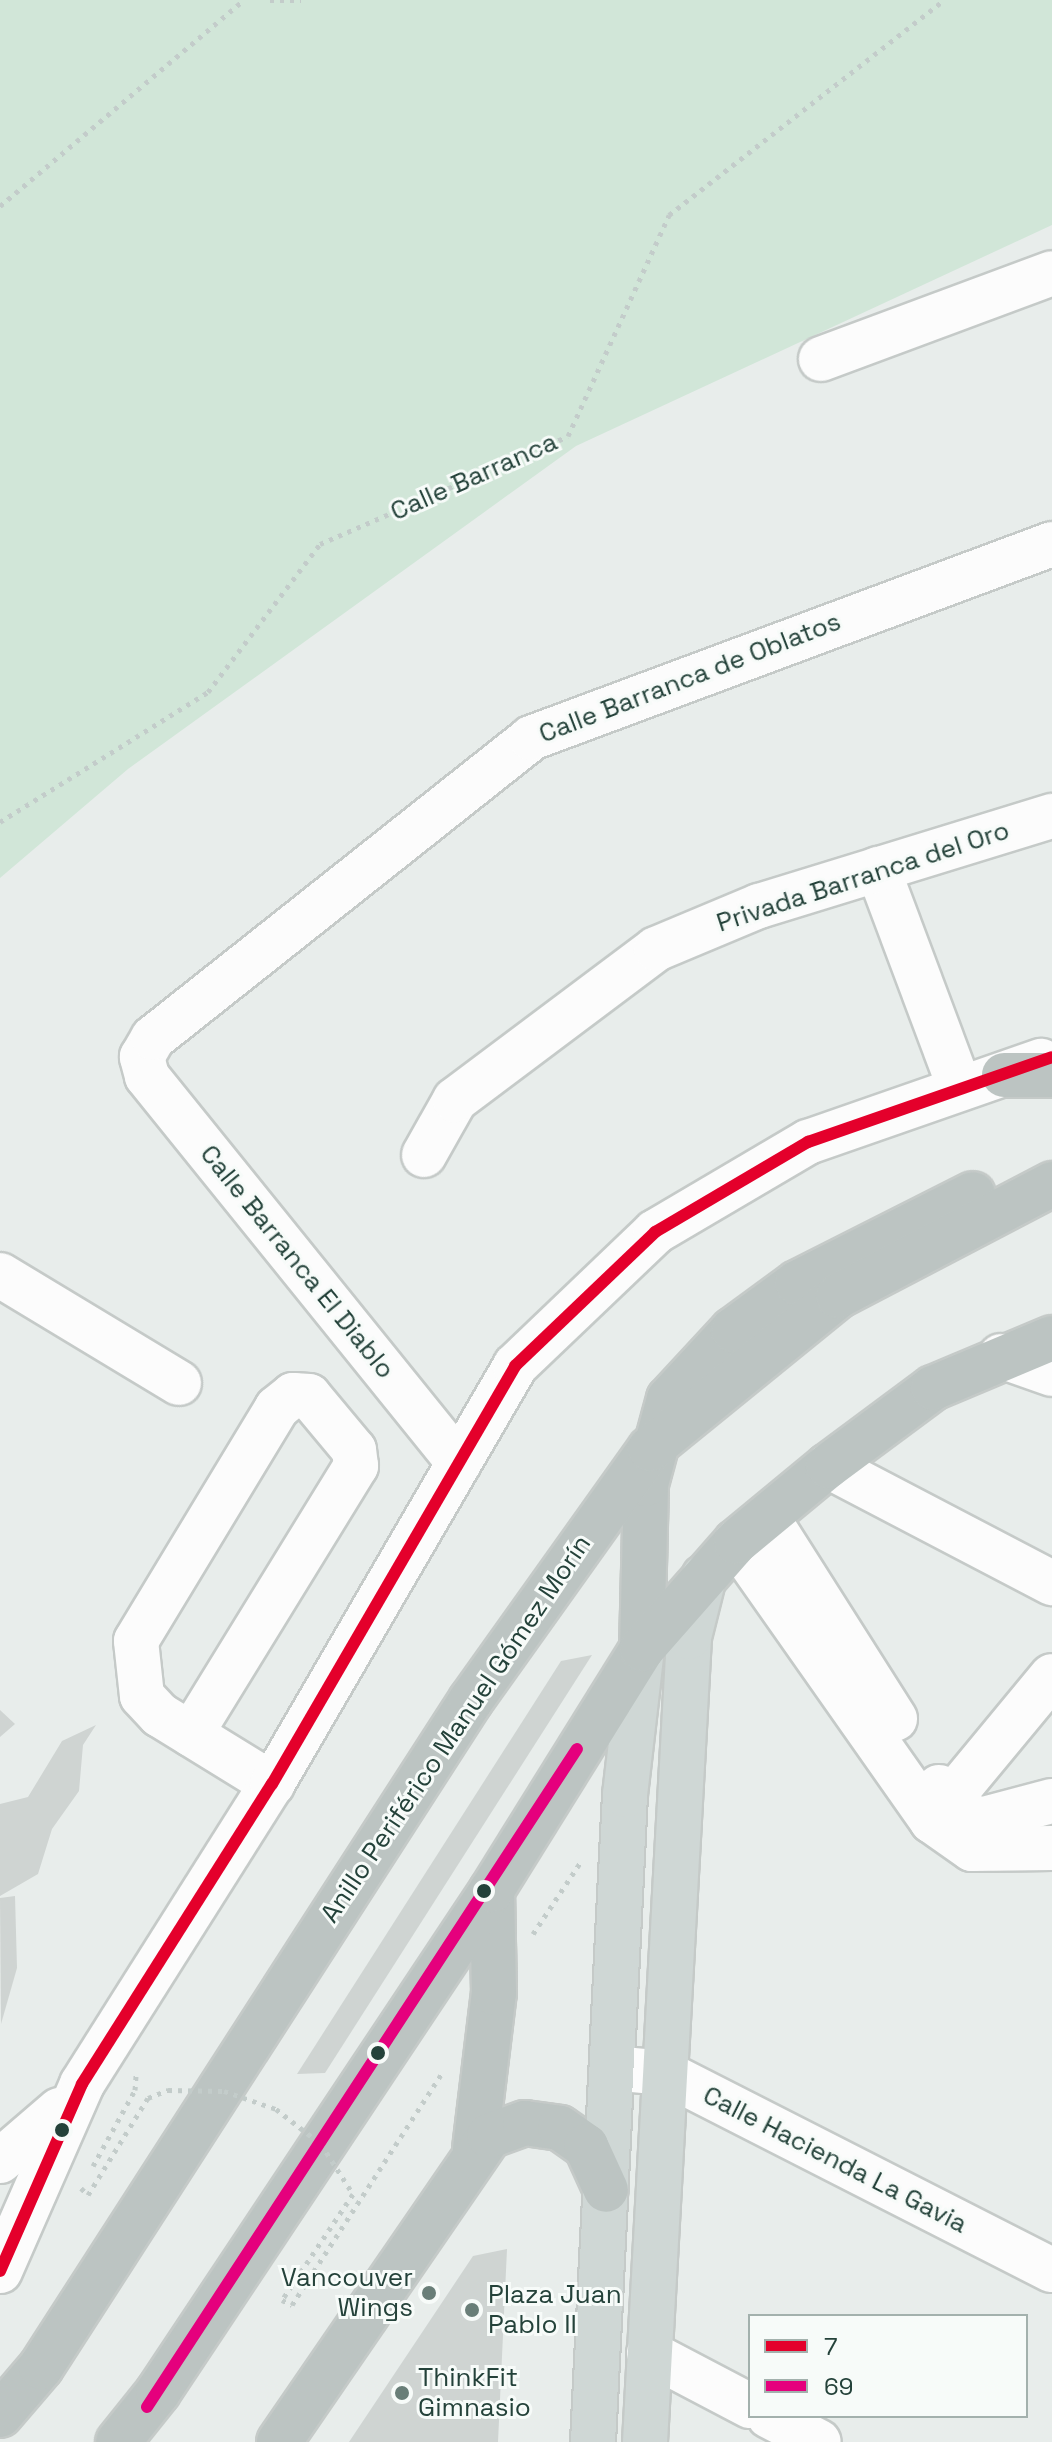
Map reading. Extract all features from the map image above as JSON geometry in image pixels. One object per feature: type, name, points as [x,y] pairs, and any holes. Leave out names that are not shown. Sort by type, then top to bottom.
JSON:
[{"type":"highway","points":[[1004,1075],[1052,1075]]},
{"type":"highway","points":[[642,1649],[650,1449],[669,1399],[701,1359],[797,1283],[891,1231],[1052,1160]]},
{"type":"highway","name":"Anillo Periférico Manuel Gómez Morín","points":[[0,2415],[41,2367],[479,1687],[650,1449],[838,1296],[1052,1184]]},
{"type":"highway","points":[[118,2442],[158,2392],[492,1890],[642,1649],[704,1577],[752,1529],[828,1466],[933,1388],[1001,1356],[1052,1338]]},
{"type":"highway","points":[[475,2149],[494,1993],[492,1890]]},
{"type":"highway","points":[[279,2442],[475,2149],[506,2127],[560,2128],[586,2146],[606,2190]]},
{"type":"main road","points":[[645,2442],[689,1637],[704,1577]]},
{"type":"main road","points":[[593,2442],[625,1795],[642,1649]]},
{"type":"street","points":[[821,359],[1052,273]]},
{"type":"street","name":"Calle Barranca de Oblatos","points":[[142,1057],[153,1038],[531,738],[1052,544]]},
{"type":"street","name":"Privada Barranca del Oro","points":[[424,1155],[455,1100],[656,949],[759,906],[1052,816]]},
{"type":"street","points":[[878,869],[959,1086]]},
{"type":"street","name":"Calle Barranca El Diablo","points":[[142,1057],[147,1076],[459,1463]]},
{"type":"street","points":[[0,2271],[82,2084],[272,1784],[515,1366],[655,1232],[808,1142],[959,1086],[1004,1075],[1052,1057]]},
{"type":"street","points":[[0,1275],[179,1383]]},
{"type":"street","points":[[1001,1356],[1052,1374]]},
{"type":"street","points":[[191,1734],[356,1466],[354,1450],[309,1396],[293,1395],[277,1408],[136,1641],[142,1696],[191,1734],[272,1784]]},
{"type":"street","points":[[828,1466],[1052,1583]]},
{"type":"street","points":[[752,1529],[941,1813],[972,1849],[1052,1848]]},
{"type":"street","points":[[941,1813],[1052,1676]]},
{"type":"street","points":[[941,1813],[980,1820],[1052,1801]]},
{"type":"street","name":"Calle Hacienda La Gavia","points":[[612,2068],[665,2073],[1049,2261]]},
{"type":"street","points":[[0,2161],[82,2084]]},
{"type":"street","points":[[649,2353],[748,2405]]},
{"type":"street","points":[[773,2418],[819,2442]]},
{"type":"path","points":[[0,206],[244,0]]},
{"type":"path","points":[[270,0],[301,0]]},
{"type":"path","name":"Calle Barranca","points":[[0,822],[208,692],[320,544],[568,436],[669,215],[944,0]]},
{"type":"path","points":[[529,1940],[590,1848]]},
{"type":"path","points":[[112,2035],[136,2049],[135,2090],[80,2189],[88,2195],[148,2098],[168,2090],[224,2091],[276,2109],[321,2144],[353,2194],[282,2300],[292,2305],[452,2058]]},
{"type":"green space","points":[[0,0],[1052,0],[1052,225],[576,446],[128,769],[0,878]]},
{"type":"building","points":[[592,1655],[325,2073],[297,2074],[561,1661]]},
{"type":"building","points":[[0,1710],[15,1724],[0,1737]]},
{"type":"building","points":[[96,1725],[83,1745],[79,1791],[52,1829],[38,1874],[0,1896],[0,1804],[28,1797],[62,1741]]},
{"type":"building","points":[[15,1896],[17,1968],[1,2024],[0,1898]]},
{"type":"building","name":"Plaza Juan Pablo II","points":[[507,2249],[498,2442],[349,2442],[473,2256]]},
{"type":"transit line","name":"7","points":[[0,2271],[82,2084],[272,1784],[515,1366],[655,1232],[808,1142],[1052,1057]]},
{"type":"transit line","name":"69","points":[[147,2407],[577,1749]]},
{"type":"place","name":"Vancouver Wings","points":[[429,2293]]},
{"type":"place","name":"Plaza Juan Pablo II","points":[[472,2310]]},
{"type":"place","name":"ThinkFit Gimnasio","points":[[402,2393]]}]
